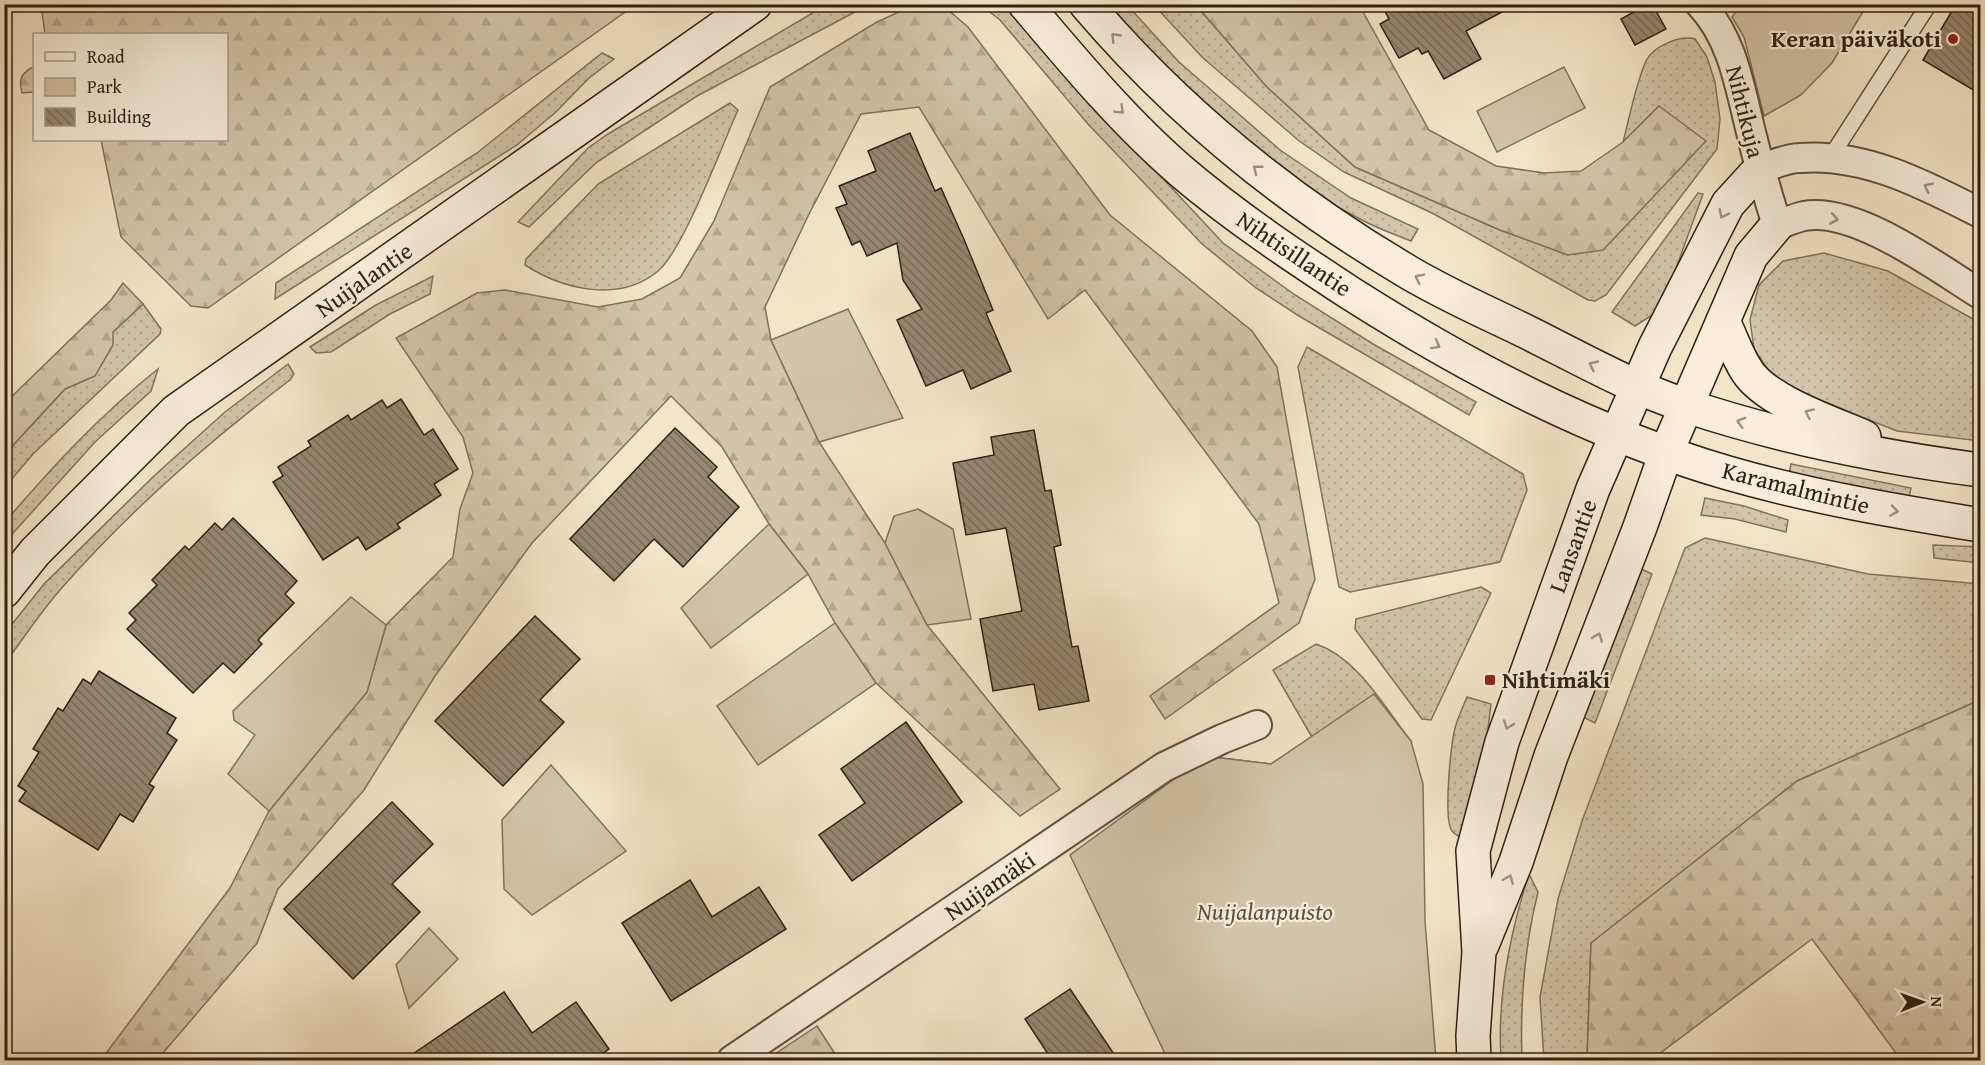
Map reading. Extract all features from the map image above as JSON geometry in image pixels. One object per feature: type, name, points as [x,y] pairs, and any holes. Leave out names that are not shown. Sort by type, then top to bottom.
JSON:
[{"type":"street","name":"Nuijalantie","points":[[4,591],[35,552],[176,411],[755,4]]},
{"type":"street","name":"Nihtisillantie","points":[[1025,4],[1106,97],[1180,170],[1278,246],[1402,325],[1468,363],[1547,404],[1616,434]]},
{"type":"street","name":"Nihtisillantie","points":[[1086,4],[1110,32],[1214,136],[1312,212],[1405,271],[1638,386],[1685,406]]},
{"type":"street","name":"Nihtikuja","points":[[1700,4],[1725,39],[1732,58],[1760,169],[1777,225]]},
{"type":"street","points":[[1760,169],[1798,158],[1830,158],[1860,163],[1921,183],[1980,213]]},
{"type":"street","name":"Lansantie","points":[[1474,1060],[1473,1036],[1479,952],[1473,851],[1502,741],[1616,434],[1655,346],[1728,204],[1760,169]]},
{"type":"street","points":[[1777,225],[1805,216],[1837,218],[1883,234],[1980,294]]},
{"type":"street","name":"Lansantie","points":[[1479,952],[1515,862],[1551,756],[1685,406],[1751,256],[1777,225]]},
{"type":"street","name":"Karamalmintie","points":[[1723,321],[1747,372],[1785,403],[1920,462]]},
{"type":"street","name":"Karamalmintie","points":[[1685,406],[1867,454],[1980,470]]},
{"type":"street","name":"Karamalmintie","points":[[1616,434],[1728,473],[1847,503],[1980,525]]},
{"type":"street","name":"Nuijamäki","points":[[732,1060],[1164,767],[1222,738],[1257,725]]},
{"type":"lane","points":[[1830,158],[1929,4]]},
{"type":"green space","points":[[41,4],[635,5],[208,308],[191,306],[121,237],[101,141],[228,141],[228,33],[45,33]]},
{"type":"green space","points":[[826,5],[868,5],[697,96],[597,162],[529,227],[518,222],[588,148]]},
{"type":"green space","points":[[914,5],[947,9],[968,27],[1110,215],[1252,331],[1277,367],[1315,579],[1299,623],[1165,719],[1150,696],[1279,603],[1259,524],[1085,290],[1048,319],[919,107],[861,114],[808,216],[765,307],[771,340],[819,442],[885,543],[927,625],[1060,789],[1020,816],[876,683],[835,623],[808,574],[769,524],[722,447],[671,396],[532,543],[435,676],[364,790],[278,889],[257,943],[157,1060],[101,1060],[230,888],[269,811],[367,692],[386,625],[453,557],[460,509],[473,473],[463,437],[396,338],[477,293],[505,290],[598,307],[642,299],[680,278],[714,221],[770,87],[877,22]]},
{"type":"green space","points":[[981,5],[1006,5],[1072,85],[1115,127],[1223,243],[1295,295],[1373,344],[1476,402],[1469,415],[1299,316],[1256,288],[1202,244],[1088,124],[1000,20]]},
{"type":"green space","points":[[1104,5],[1127,5],[1179,62],[1280,150],[1351,198],[1418,229],[1411,241],[1366,222],[1323,198],[1255,149],[1192,94]]},
{"type":"green space","points":[[1154,5],[1196,5],[1266,86],[1355,167],[1500,230],[1568,255],[1659,106],[1623,142],[1642,71],[1649,56],[1661,46],[1675,40],[1695,39],[1707,57],[1715,82],[1720,119],[1717,149],[1606,295],[1595,301],[1588,300],[1432,213],[1344,172],[1298,140],[1202,57]]},
{"type":"green space","points":[[1196,5],[1359,5],[1429,130],[1496,166],[1544,173],[1581,171],[1623,142],[1659,106],[1706,141],[1603,250],[1568,255],[1500,230],[1355,167],[1266,86]]},
{"type":"green space","points":[[1741,5],[1867,5],[1832,63],[1801,95],[1764,116],[1744,37],[1732,17]]},
{"type":"green space","points":[[602,53],[614,59],[588,79],[557,111],[517,145],[275,299],[276,283],[477,153]]},
{"type":"green space","points":[[1564,67],[1585,108],[1497,152],[1477,111]]},
{"type":"green space","points":[[33,68],[33,92],[22,93],[21,78]]},
{"type":"green space","points":[[730,103],[738,110],[713,171],[691,220],[668,259],[658,271],[643,281],[610,290],[574,286],[557,281],[525,265],[526,259],[598,184]]},
{"type":"green space","points":[[1698,193],[1703,194],[1667,293],[1654,314],[1635,326],[1612,312]]},
{"type":"green space","points":[[1824,253],[1888,271],[1980,323],[1980,441],[1897,431],[1777,383],[1754,349],[1750,320],[1759,285],[1783,261]]},
{"type":"green space","points":[[433,276],[430,294],[390,314],[331,352],[316,353],[310,347],[376,305]]},
{"type":"green space","points":[[123,283],[143,304],[113,332],[113,345],[95,376],[65,389],[5,454],[5,403],[111,300]]},
{"type":"green space","points":[[143,304],[161,329],[160,334],[33,454],[5,487],[5,454],[65,389],[95,376],[113,332]]},
{"type":"green space","points":[[848,309],[903,418],[819,442],[771,340]]},
{"type":"green space","points":[[1307,347],[1523,474],[1527,490],[1500,562],[1350,592],[1339,587],[1298,367]]},
{"type":"green space","points":[[288,364],[294,374],[290,380],[199,453],[113,533],[53,599],[5,663],[5,633],[44,584],[155,475],[225,412]]},
{"type":"green space","points":[[158,369],[151,391],[95,442],[5,542],[5,522],[23,501],[97,423]]},
{"type":"green space","points":[[1791,464],[1911,488],[1908,502],[1788,478]]},
{"type":"green space","points":[[1705,498],[1744,506],[1788,520],[1786,532],[1735,519],[1701,515]]},
{"type":"green space","points":[[918,509],[953,529],[971,619],[927,625],[885,543],[894,516]]},
{"type":"green space","points":[[769,524],[808,574],[711,648],[681,608]]},
{"type":"green space","points":[[1705,538],[1868,574],[1980,584],[1980,700],[1797,781],[1591,943],[1587,1060],[1544,1060],[1540,997],[1558,899],[1582,821],[1685,548]]},
{"type":"green space","points":[[1933,545],[1980,547],[1980,563],[1934,558]]},
{"type":"green space","points":[[1637,567],[1652,574],[1595,723],[1581,716]]},
{"type":"green space","points":[[1481,587],[1491,593],[1431,720],[1422,719],[1355,629],[1356,619]]},
{"type":"green space","points":[[351,597],[386,625],[367,692],[269,811],[228,774],[255,735],[234,720],[233,711]]},
{"type":"green space","points":[[835,623],[876,683],[758,765],[717,706]]},
{"type":"green space","points":[[1316,644],[1345,660],[1358,672],[1411,741],[1356,726],[1070,855],[1213,757],[1271,764],[1312,737],[1273,670]]},
{"type":"green space","name":"Nuijalanpuisto","points":[[1374,694],[1411,741],[1423,784],[1425,921],[1436,1060],[1168,1060],[1070,855],[1188,769],[1213,757],[1271,764]]},
{"type":"green space","points":[[1467,697],[1491,704],[1481,785],[1468,840],[1457,836],[1452,831],[1448,812],[1450,765],[1455,728]]},
{"type":"green space","points":[[1980,700],[1980,873],[1972,877],[1980,894],[1980,1060],[1901,1060],[1812,939],[1651,1060],[1587,1060],[1591,943],[1797,781]]},
{"type":"green space","points":[[551,765],[626,851],[532,915],[504,889],[502,820]]},
{"type":"green space","points":[[1529,874],[1538,892],[1529,934],[1524,976],[1522,1060],[1501,1060],[1501,1013],[1506,966]]},
{"type":"green space","points":[[429,928],[458,959],[409,1008],[396,965]]},
{"type":"green space","points":[[817,1026],[839,1060],[766,1060]]},
{"type":"building","points":[[1381,4],[1517,4],[1466,31],[1481,59],[1444,79],[1428,51],[1422,54],[1418,48],[1399,58],[1380,24],[1389,19]]},
{"type":"building","points":[[1652,4],[1666,29],[1635,45],[1621,19]]},
{"type":"building","name":"Keran päiväkoti","points":[[1956,4],[1980,4],[1980,94],[1923,60]]},
{"type":"building","points":[[910,133],[935,191],[941,188],[963,237],[993,310],[986,313],[1011,371],[971,389],[963,370],[926,386],[897,320],[922,309],[903,280],[897,243],[867,256],[860,241],[852,245],[836,208],[847,204],[839,186],[876,171],[868,151]]},
{"type":"building","points":[[401,399],[424,435],[433,429],[458,469],[434,484],[441,495],[397,524],[400,528],[366,550],[358,537],[323,560],[273,482],[283,476],[278,467],[311,446],[308,441],[348,415],[351,420],[382,400],[387,408]]},
{"type":"building","points":[[675,428],[717,467],[708,477],[739,507],[683,567],[654,539],[614,581],[570,539]]},
{"type":"building","points":[[1034,430],[1045,491],[1051,490],[1061,545],[1054,547],[1072,647],[1078,646],[1089,701],[1039,710],[1034,684],[993,691],[980,619],[1022,611],[1006,528],[966,535],[953,463],[994,455],[991,437]]},
{"type":"building","points":[[233,518],[297,581],[285,594],[294,603],[258,640],[262,644],[234,673],[223,663],[193,693],[127,629],[136,620],[129,613],[157,585],[152,580],[185,546],[189,550],[215,523],[222,530]]},
{"type":"building","points":[[535,616],[580,659],[540,700],[564,722],[503,786],[435,721]]},
{"type":"building","points":[[99,671],[176,718],[167,733],[177,740],[149,784],[154,787],[133,822],[120,814],[98,850],[19,801],[26,791],[18,786],[39,752],[33,749],[58,708],[63,711],[83,679],[91,684]]},
{"type":"building","points":[[906,722],[962,802],[852,881],[819,835],[865,803],[841,769]]},
{"type":"building","points":[[392,802],[433,844],[392,884],[420,912],[353,979],[284,909]]},
{"type":"building","points":[[690,880],[712,917],[759,887],[786,929],[671,1001],[622,923]]},
{"type":"building","points":[[1070,989],[1118,1060],[1052,1060],[1025,1019]]},
{"type":"building","points":[[504,992],[532,1033],[576,1002],[609,1049],[593,1060],[404,1060]]},
{"type":"place","name":"Keran päiväkoti","points":[[1953,39]]},
{"type":"place","name":"Nihtimäki","points":[[1490,680]]}]
